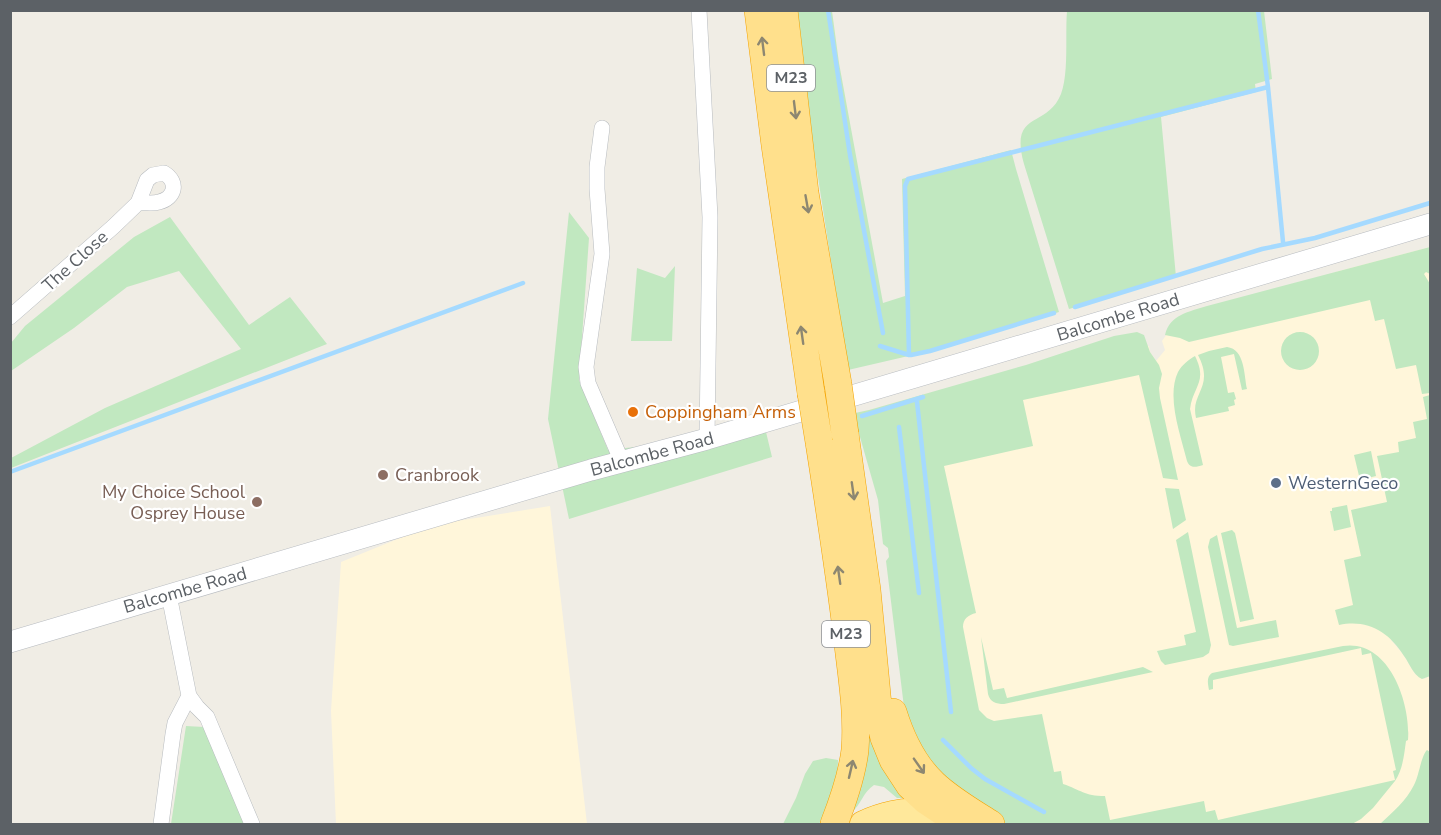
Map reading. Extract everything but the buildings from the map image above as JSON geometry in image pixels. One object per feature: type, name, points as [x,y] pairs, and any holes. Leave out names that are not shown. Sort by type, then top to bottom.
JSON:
[{"type":"highway","name":"M23","points":[[759,10],[775,145],[842,594],[852,685],[855,749],[834,825]]},
{"type":"highway","name":"M23","points":[[784,10],[805,193],[838,384],[867,590],[882,733],[888,751],[899,771],[913,789],[960,823]]},
{"type":"highway","name":"M23","points":[[867,590],[891,707],[905,743],[932,783],[992,825]]},
{"type":"highway","points":[[863,825],[885,817],[912,812],[960,823]]},
{"type":"main road","name":"Balcombe Road","points":[[10,642],[707,439],[1431,224]]},
{"type":"street","points":[[699,10],[710,217],[707,439]]},
{"type":"street","points":[[602,128],[597,167],[602,254],[586,367],[588,383],[622,462]]},
{"type":"street","name":"The Close","points":[[10,317],[138,203]]},
{"type":"street","points":[[169,595],[189,696],[207,717],[252,825]]},
{"type":"street","points":[[161,825],[172,734],[189,696]]},
{"type":"shaded area","points":[[1430,247],[1430,544],[1391,640],[1415,674],[1424,679],[1430,676],[1430,824],[1035,824],[980,787],[884,493],[986,377],[1149,346],[1156,361],[1165,350],[1162,341],[1169,331],[1339,271]]},
{"type":"shaded area","points":[[550,506],[587,824],[336,824],[331,711],[341,562],[432,525]]},
{"type":"green space","points":[[797,11],[832,11],[839,63],[883,303],[905,296],[902,179],[1011,150],[1059,312],[930,351],[848,370],[812,139]]},
{"type":"green space","points":[[1067,11],[1264,11],[1272,79],[1255,84],[1256,92],[1161,117],[1176,277],[1069,309],[1024,164],[1021,147],[1021,135],[1025,127],[1055,105],[1061,94],[1066,65]]},
{"type":"green space","points":[[569,212],[589,238],[579,380],[608,450],[766,432],[772,457],[569,519],[548,419]]},
{"type":"green space","points":[[170,217],[249,325],[290,297],[327,344],[11,468],[11,458],[105,408],[241,349],[179,271],[127,287],[74,328],[11,371],[11,343],[25,326],[134,237]]},
{"type":"green space","points":[[1430,247],[1430,274],[1426,272],[1424,274],[1430,284],[1430,393],[1422,394],[1416,365],[1396,369],[1384,319],[1375,321],[1370,300],[1189,342],[1165,335],[1171,322],[1194,310]]},
{"type":"green space","points":[[675,266],[672,341],[631,341],[637,268],[665,278]]},
{"type":"green space","points":[[1137,332],[1144,335],[1162,374],[1159,388],[1160,398],[1178,480],[1163,478],[1139,375],[1023,400],[1033,446],[944,466],[976,613],[966,618],[963,627],[979,710],[994,721],[1042,714],[1054,772],[1061,771],[1063,784],[1087,794],[1105,796],[1110,820],[1204,801],[1206,812],[1215,810],[1218,820],[1395,780],[1393,771],[1396,770],[1371,653],[1362,655],[1361,648],[1213,680],[1213,689],[1209,690],[1208,679],[1212,673],[1343,646],[1359,647],[1373,653],[1385,663],[1394,677],[1406,709],[1408,740],[1395,781],[1373,808],[1352,824],[1001,824],[934,775],[904,707],[886,561],[889,557],[888,548],[883,544],[878,500],[855,413],[1026,365],[1114,336]]},
{"type":"green space","points":[[1300,332],[1313,338],[1319,351],[1313,364],[1300,370],[1287,364],[1281,351],[1287,338]]},
{"type":"green space","points":[[1227,347],[1237,352],[1240,357],[1247,389],[1242,390],[1234,354],[1221,357],[1228,393],[1234,392],[1235,405],[1228,407],[1229,411],[1196,418],[1196,402],[1204,375],[1198,355]]},
{"type":"green space","points":[[1195,356],[1199,365],[1200,378],[1190,409],[1203,465],[1194,467],[1187,461],[1176,416],[1174,393],[1178,372]]},
{"type":"green space","points":[[1430,395],[1430,676],[1422,679],[1414,672],[1392,640],[1377,629],[1368,626],[1339,625],[1335,610],[1353,605],[1344,560],[1361,556],[1351,510],[1387,502],[1377,456],[1399,452],[1398,442],[1416,438],[1413,422],[1427,419],[1423,397]]},
{"type":"green space","points":[[1371,451],[1376,476],[1360,480],[1354,455]]},
{"type":"green space","points":[[1165,488],[1179,489],[1186,520],[1173,529]]},
{"type":"green space","points":[[1347,505],[1351,527],[1334,531],[1330,511],[1332,508]]},
{"type":"green space","points":[[1232,530],[1235,533],[1254,619],[1240,622],[1221,533]]},
{"type":"green space","points":[[1188,532],[1211,645],[1209,653],[1203,657],[1165,665],[1157,651],[1186,645],[1184,635],[1196,632],[1176,540]]},
{"type":"green space","points":[[1217,535],[1237,628],[1276,620],[1279,637],[1229,645],[1208,547],[1210,539]]},
{"type":"green space","points":[[981,637],[993,690],[1004,688],[1007,698],[1143,667],[1153,672],[998,704],[992,701],[988,694]]},
{"type":"green space","points":[[186,726],[204,727],[245,824],[171,824]]},
{"type":"green space","points":[[872,726],[908,798],[897,798],[884,787],[874,785],[851,813],[862,743]]},
{"type":"green space","points":[[1427,750],[1430,752],[1430,824],[1380,824],[1411,791]]},
{"type":"green space","points":[[826,758],[838,760],[838,769],[833,794],[819,824],[783,824],[813,761]]},
{"type":"waterway","points":[[828,10],[850,155],[883,333]]},
{"type":"waterway","points":[[880,346],[909,355],[905,186],[908,179],[1268,87],[1258,10]]},
{"type":"waterway","points":[[1268,87],[1283,242]]},
{"type":"waterway","points":[[1075,307],[1262,249],[1315,238],[1430,203]]},
{"type":"waterway","points":[[10,472],[523,283]]},
{"type":"waterway","points":[[911,355],[1054,313]]},
{"type":"waterway","points":[[862,416],[923,397]]},
{"type":"waterway","points":[[917,402],[951,712]]},
{"type":"waterway","points":[[899,427],[919,593]]},
{"type":"waterway","points":[[943,740],[985,779],[1044,812]]},
{"type":"place","name":"Coppingham Arms","points":[[633,412]]},
{"type":"place","name":"Cranbrook","points":[[383,475]]},
{"type":"place","name":"WesternGeco","points":[[1276,483]]},
{"type":"place","name":"My Choice School Osprey House","points":[[257,502]]}]
